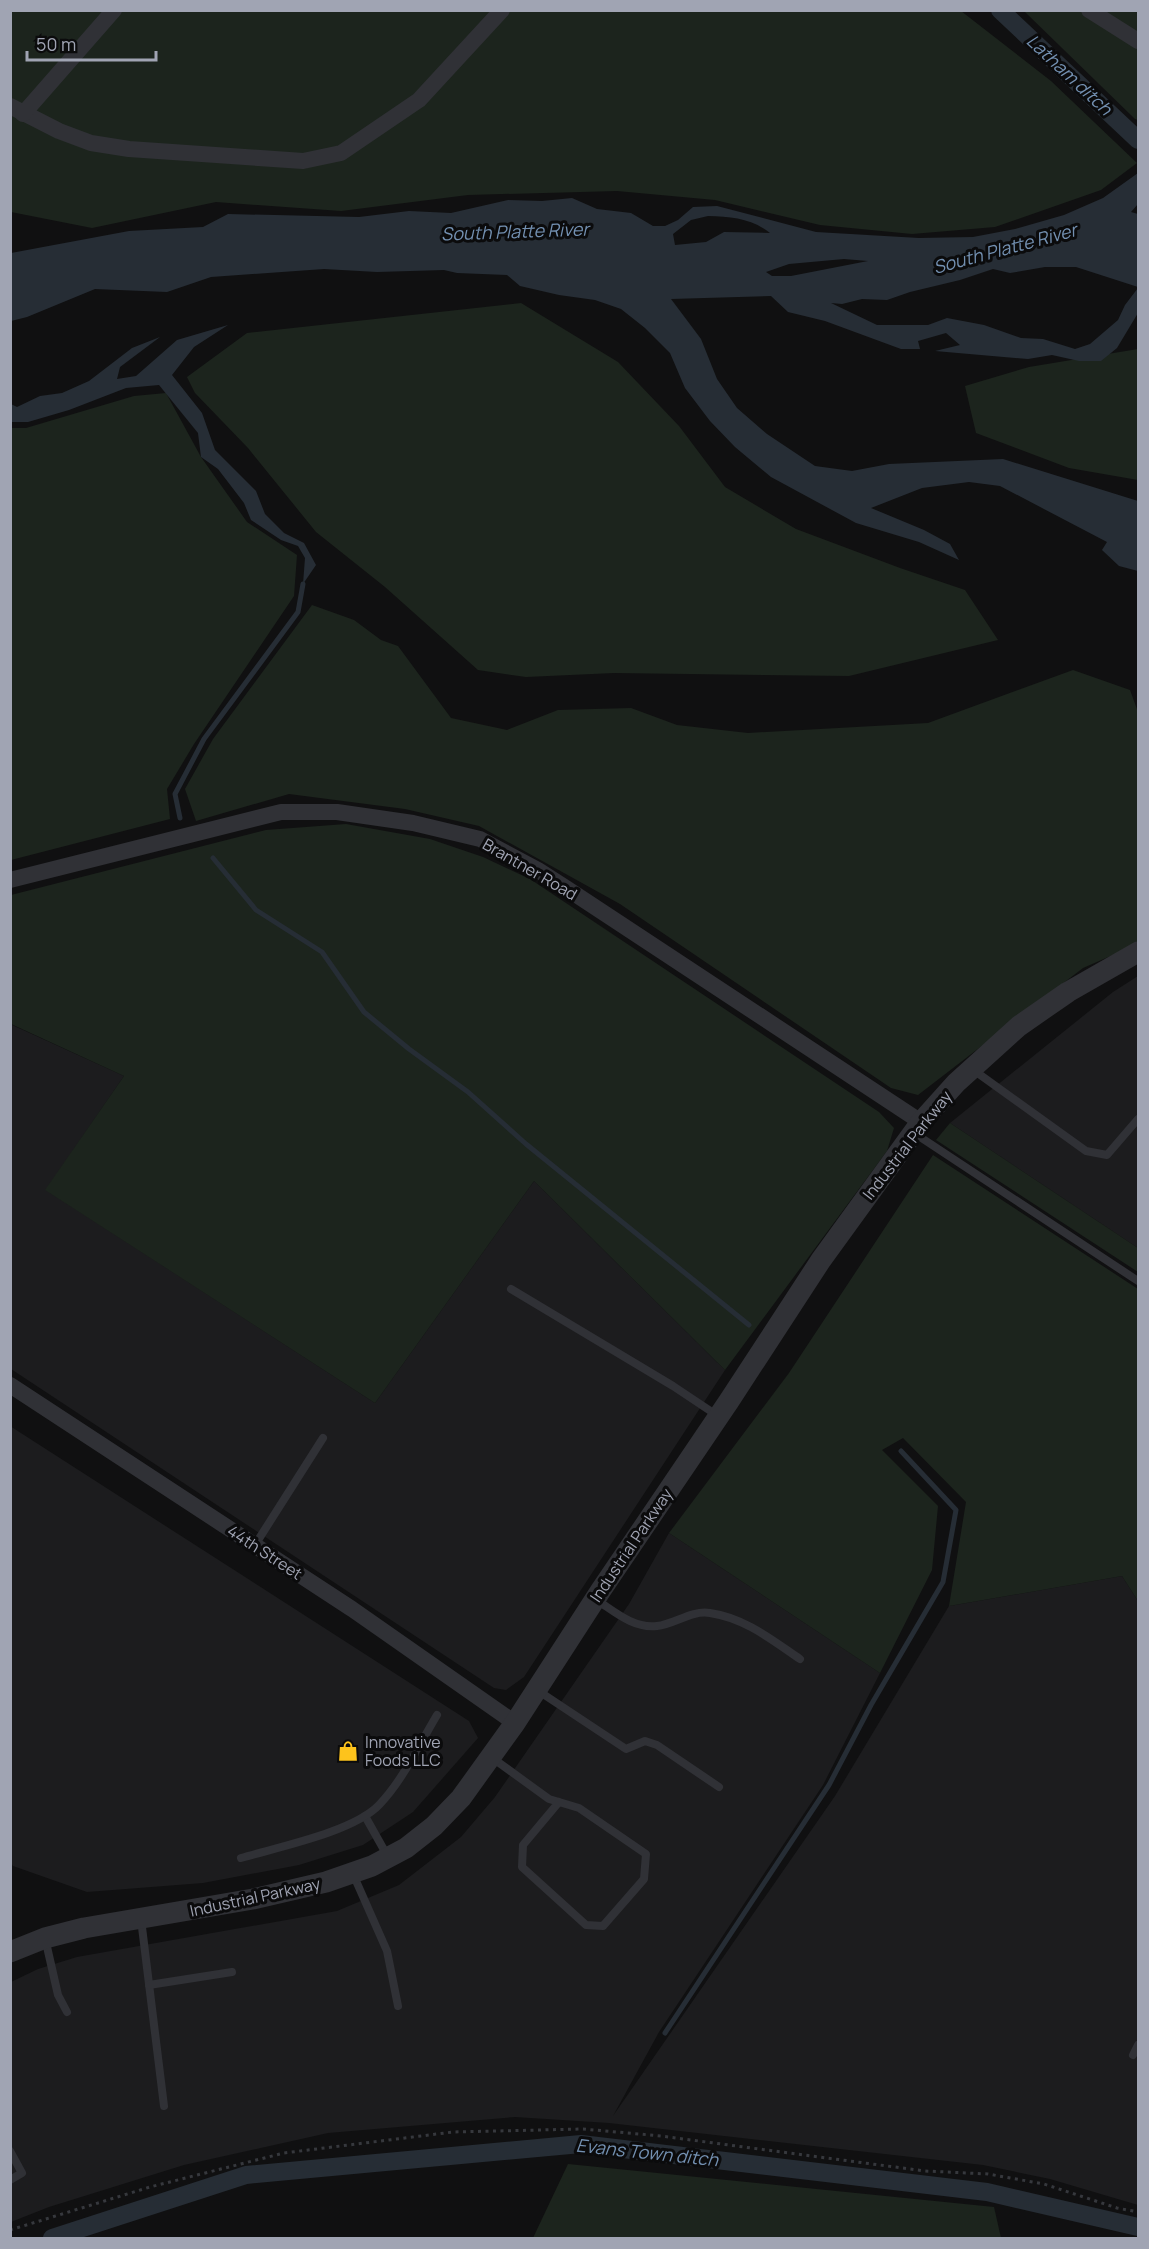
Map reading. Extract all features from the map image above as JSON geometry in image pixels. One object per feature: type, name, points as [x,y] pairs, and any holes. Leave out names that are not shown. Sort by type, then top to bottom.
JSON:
[{"type":"street","points":[[114,10],[17,110],[91,143],[129,149],[303,161],[341,153],[419,100],[502,10]]},
{"type":"street","points":[[1089,10],[1138,41]]},
{"type":"street","name":"Brantner Road","points":[[10,880],[281,813],[337,812],[413,823],[480,839],[566,888],[917,1127]]},
{"type":"street","name":"Industrial Parkway","points":[[10,1952],[45,1938],[84,1928],[298,1890],[353,1873],[388,1858],[406,1848],[434,1826],[461,1798],[515,1723],[595,1598],[821,1260],[917,1127],[971,1069],[1019,1026],[1116,962],[1138,952]]},
{"type":"street","name":"44th Street","points":[[10,1385],[352,1609],[515,1723]]},
{"type":"lane","points":[[971,1069],[1086,1151],[1107,1155],[1138,1119]]},
{"type":"lane","points":[[917,1127],[1138,1281]]},
{"type":"lane","points":[[511,1289],[673,1386],[718,1417]]},
{"type":"lane","points":[[255,1545],[323,1438]]},
{"type":"lane","points":[[595,1598],[632,1623],[657,1626],[685,1616],[709,1612],[747,1624],[800,1659]]},
{"type":"lane","points":[[536,1690],[626,1749],[645,1741],[657,1744],[719,1787]]},
{"type":"lane","points":[[241,1858],[323,1834],[364,1816],[378,1806],[390,1791],[436,1715]]},
{"type":"lane","points":[[491,1757],[549,1800],[559,1802],[579,1808],[646,1854],[644,1879],[603,1926],[586,1925],[522,1867],[523,1845],[559,1802]]},
{"type":"lane","points":[[364,1816],[388,1858]]},
{"type":"lane","points":[[353,1873],[387,1951],[398,2006]]},
{"type":"lane","points":[[141,1918],[164,2106]]},
{"type":"lane","points":[[45,1938],[58,1995],[67,2012]]},
{"type":"lane","points":[[149,1985],[232,1972]]},
{"type":"lane","points":[[1133,2055],[1138,2045]]},
{"type":"lane","points":[[10,2151],[22,2172],[10,2180]]},
{"type":"path","points":[[10,2230],[150,2187],[284,2153],[453,2132],[583,2128],[925,2171],[988,2175],[1044,2184],[1138,2212]]},
{"type":"shaded area","points":[[10,11],[961,11],[1051,81],[1137,163],[1101,190],[995,227],[912,234],[820,225],[715,200],[617,191],[468,195],[341,211],[216,202],[92,228],[11,212]]},
{"type":"shaded area","points":[[1024,11],[1138,11],[1138,120],[1135,119]]},
{"type":"shaded area","points":[[521,303],[618,362],[679,426],[725,487],[796,529],[965,590],[998,640],[849,676],[614,673],[526,677],[478,670],[385,587],[316,532],[248,448],[195,393],[187,377],[247,333]]},
{"type":"shaded area","points":[[1138,349],[1138,480],[1069,468],[976,433],[965,386],[1029,367]]},
{"type":"shaded area","points":[[166,393],[201,457],[247,522],[297,555],[294,596],[194,744],[167,789],[170,819],[11,860],[11,428],[26,428],[134,396]]},
{"type":"shaded area","points":[[312,605],[354,620],[381,640],[398,646],[451,718],[507,730],[558,710],[631,708],[677,725],[748,733],[928,723],[1073,670],[1130,690],[1138,712],[1138,944],[1083,968],[918,1095],[891,1088],[620,904],[479,826],[405,809],[289,794],[196,821],[185,789],[213,739]]},
{"type":"shaded area","points":[[346,824],[430,839],[483,857],[530,879],[879,1112],[894,1128],[887,1151],[725,1370],[534,1181],[375,1403],[45,1190],[124,1076],[11,1024],[11,895],[266,830]]},
{"type":"shaded area","points":[[1138,976],[1138,1248],[950,1123],[1113,992]]},
{"type":"shaded area","points":[[10,1024],[124,1076],[46,1190],[375,1403],[534,1181],[725,1370],[524,1677],[506,1690],[494,1688],[11,1369]]},
{"type":"shaded area","points":[[950,1123],[1138,1248],[1138,1272],[936,1140]]},
{"type":"shaded area","points":[[933,1155],[1138,1289],[1138,1601],[1122,1576],[949,1606],[966,1502],[903,1438],[882,1450],[938,1506],[932,1570],[880,1673],[669,1533],[789,1373]]},
{"type":"shaded area","points":[[10,1426],[469,1721],[478,1738],[413,1812],[363,1845],[299,1865],[203,1883],[87,1892],[13,1866],[10,1862]]},
{"type":"shaded area","points":[[669,1533],[880,1673],[823,1785],[659,2032],[613,2116],[835,1796],[949,1606],[1122,1576],[1138,1601],[1138,2205],[1050,2179],[983,2165],[609,2123],[515,2117],[328,2133],[184,2165],[49,2207],[11,2222],[11,1982],[38,1969],[77,1957],[337,1911],[399,1885],[461,1837],[495,1797],[629,1604]]},
{"type":"shaded area","points":[[568,2164],[994,2207],[1001,2238],[533,2238]]},
{"type":"water","name":"South Platte River","points":[[1138,173],[1138,204],[1131,212],[1138,214],[1138,287],[1076,267],[1045,267],[1010,273],[993,269],[887,300],[862,299],[842,304],[831,303],[877,325],[928,325],[947,318],[984,325],[1021,338],[1043,339],[1075,349],[1090,344],[1118,320],[1125,305],[1138,288],[1138,313],[1117,348],[1101,361],[1079,361],[1052,355],[1028,359],[935,351],[960,345],[946,333],[918,341],[920,349],[901,349],[825,321],[788,312],[771,296],[671,299],[701,339],[717,379],[737,408],[767,434],[815,466],[852,471],[889,464],[1003,459],[1138,501],[1138,571],[1119,566],[1102,550],[1107,542],[1000,486],[969,482],[922,488],[871,508],[924,530],[950,544],[959,560],[919,542],[856,523],[771,477],[735,447],[710,421],[685,388],[670,353],[645,328],[621,309],[595,300],[520,286],[507,275],[457,273],[444,270],[377,272],[324,269],[211,277],[167,292],[95,289],[27,317],[11,321],[11,253],[129,231],[203,227],[228,214],[359,217],[409,211],[451,213],[508,200],[542,201],[572,198],[597,209],[631,213],[653,226],[665,226],[678,220],[693,207],[717,206],[816,232],[919,238],[973,237],[1015,229],[1064,215],[1103,198]],"holes":[[[708,216],[748,221],[770,233],[724,232],[706,242],[675,245],[673,234],[691,220]],[[844,259],[868,261],[791,276],[772,276],[766,272],[789,264]]]},
{"type":"water","points":[[228,325],[194,347],[172,375],[202,413],[215,450],[256,491],[265,514],[284,533],[304,543],[316,565],[303,584],[305,558],[298,546],[281,540],[251,520],[244,503],[218,469],[201,457],[198,433],[159,385],[126,388],[69,410],[28,422],[11,422],[11,404],[17,407],[40,396],[62,393],[89,381],[132,348],[160,337],[120,367],[117,379],[136,376],[177,340]]},
{"type":"waterway","name":"Latham ditch","points":[[1000,10],[1138,140]]},
{"type":"waterway","points":[[180,818],[175,794],[204,739],[298,612],[303,584]]},
{"type":"waterway","points":[[213,858],[256,910],[322,952],[364,1012],[409,1049],[468,1092],[526,1144],[749,1325]]},
{"type":"waterway","points":[[665,2033],[829,1785],[871,1705],[943,1582],[956,1510],[901,1451]]},
{"type":"waterway","name":"Evans Town ditch","points":[[52,2238],[246,2175],[581,2144],[987,2192],[1138,2227]]},
{"type":"place","name":"Innovative Foods LLC","points":[[348,1751]]}]
